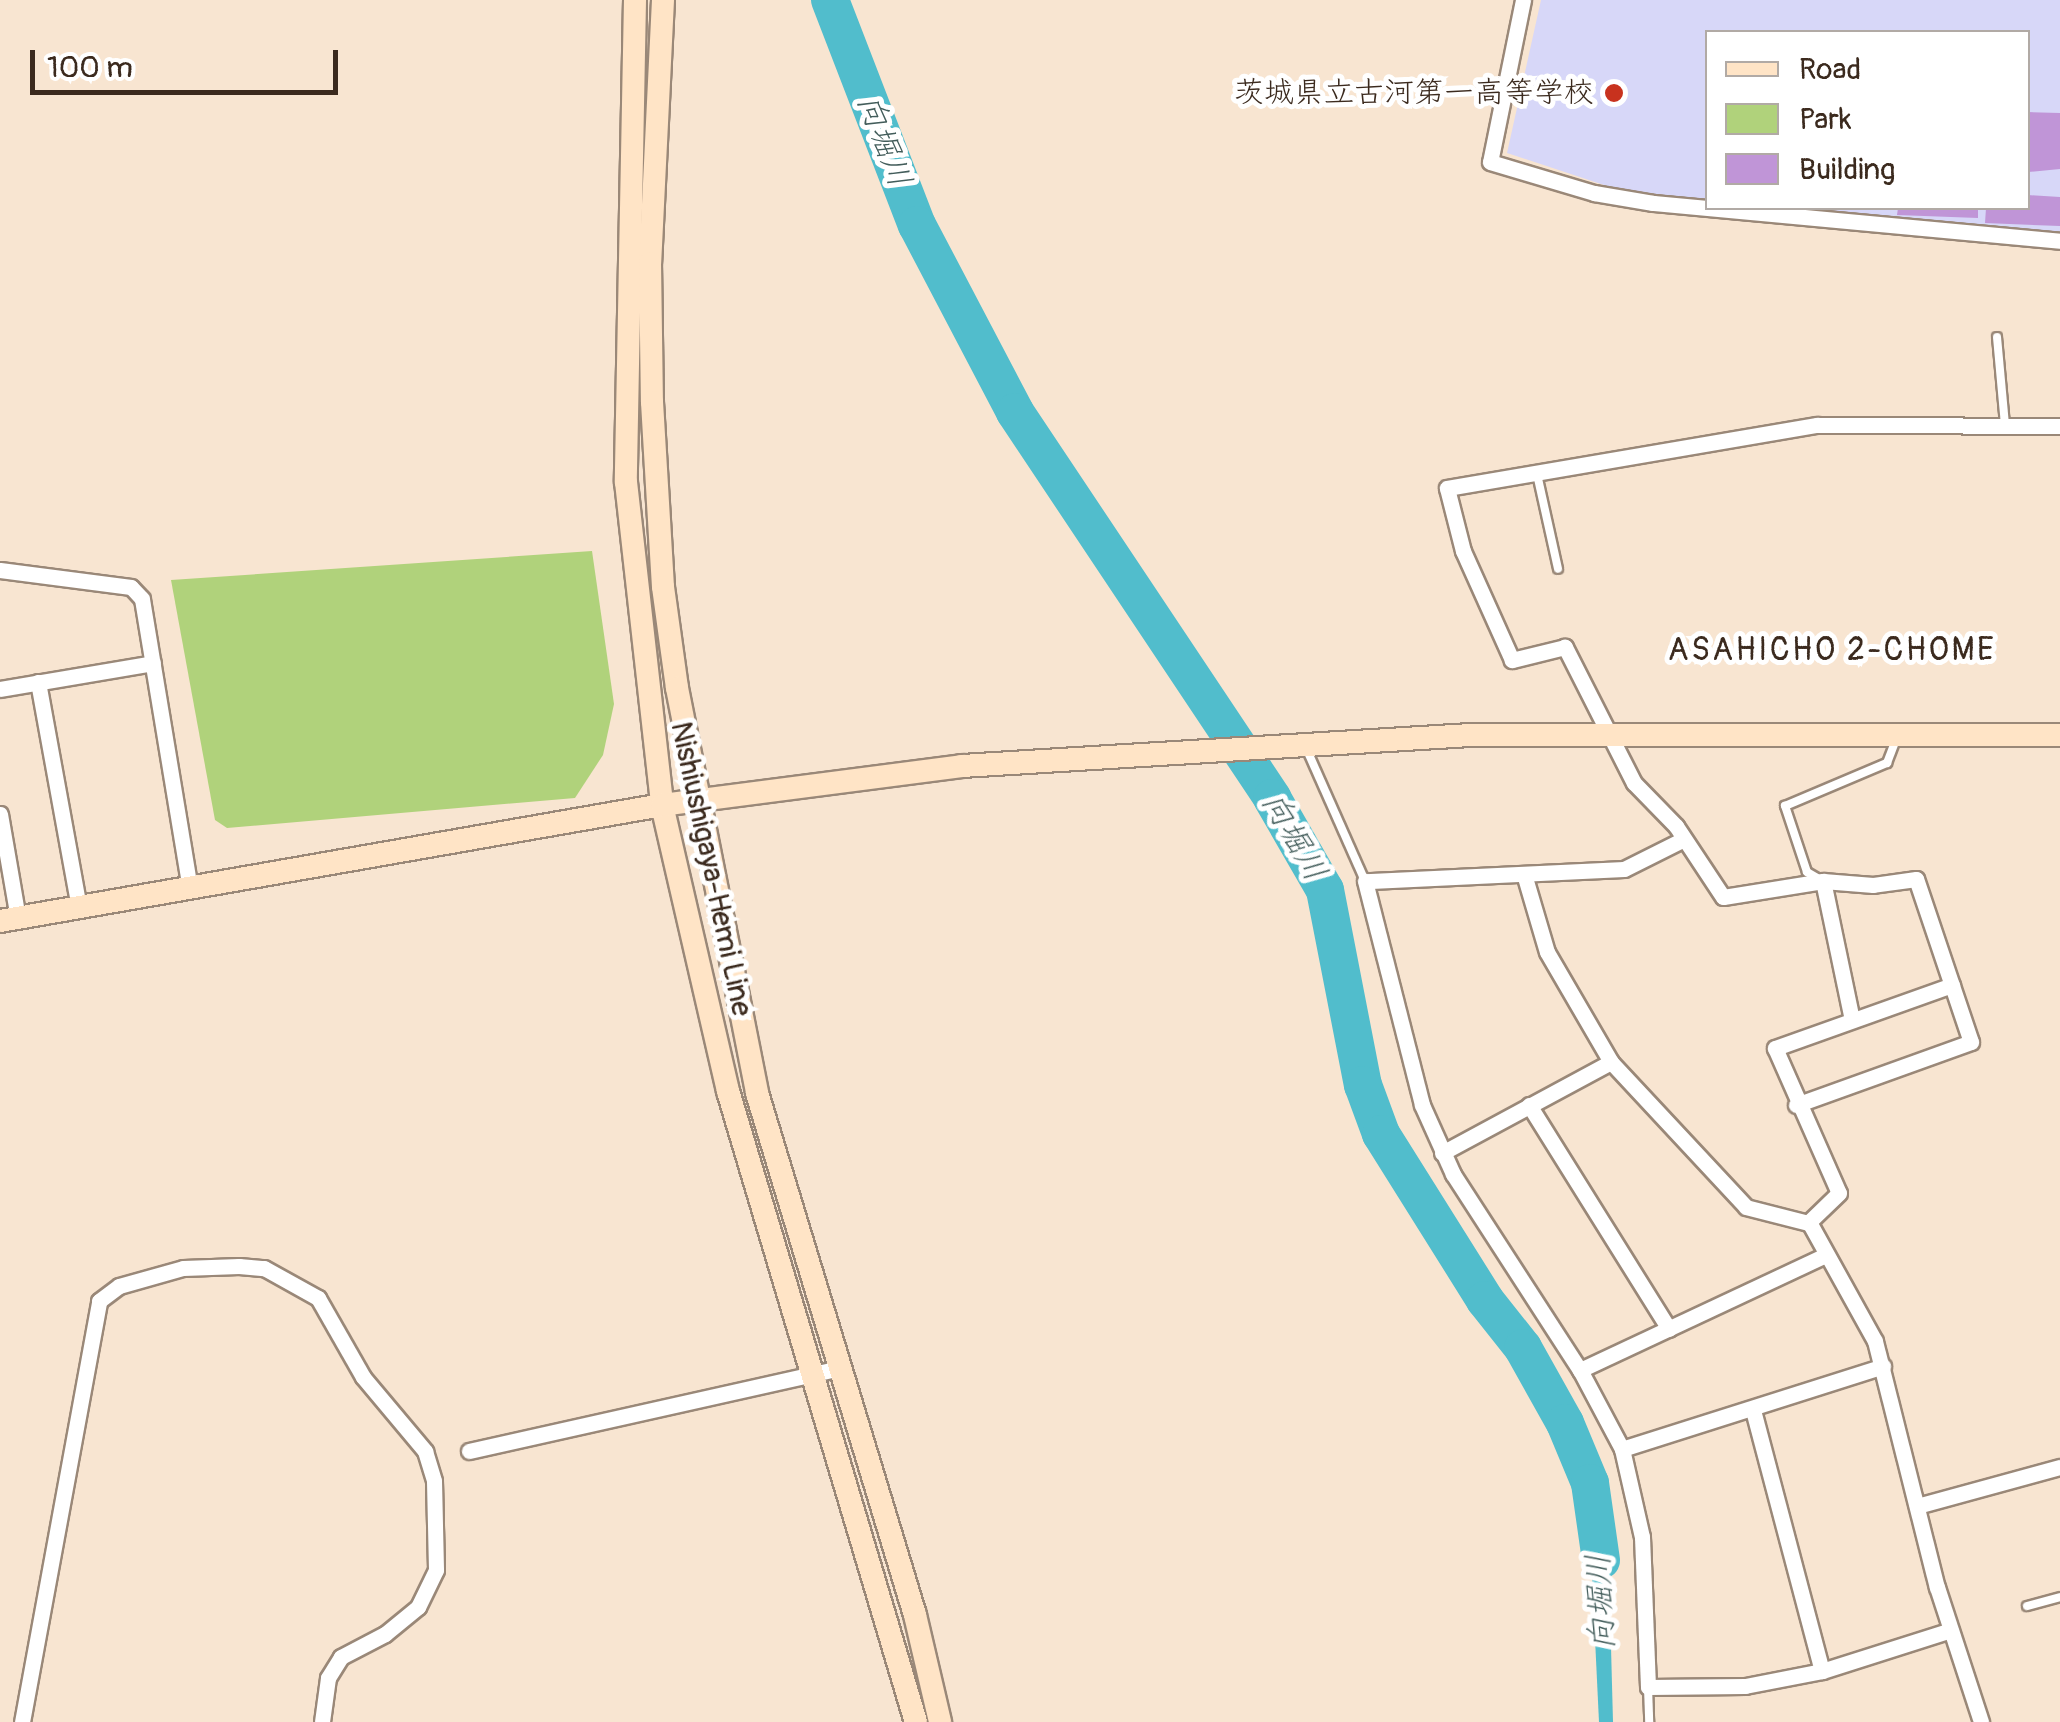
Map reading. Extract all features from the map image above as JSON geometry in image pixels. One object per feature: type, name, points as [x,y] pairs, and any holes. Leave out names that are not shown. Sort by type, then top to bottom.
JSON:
[{"type":"street","name":"Nishiushigaya-Hemi Line","points":[[635,0],[626,482],[662,805],[728,1091],[915,1615],[940,1722]]},
{"type":"street","name":"Nishiushigaya-Hemi Line","points":[[663,0],[650,263],[652,402],[663,587],[696,800],[753,1075],[916,1722]]},
{"type":"street","points":[[1523,0],[1490,162],[1594,193],[1705,208]]},
{"type":"street","points":[[1728,210],[2060,241]]},
{"type":"street","points":[[1796,1104],[1971,1042],[1916,879],[1873,885],[1823,881],[1722,897],[1684,839],[1634,783],[1604,732],[1566,647],[1512,660],[1456,528],[1446,488],[1817,425],[2060,426]]},
{"type":"street","points":[[0,570],[130,587],[142,599],[190,888]]},
{"type":"street","points":[[0,689],[153,662]]},
{"type":"street","points":[[38,682],[79,907]]},
{"type":"street","points":[[0,814],[9,920],[662,805],[962,766],[1264,742],[1604,732],[2060,735]]},
{"type":"street","points":[[1684,839],[1624,869],[1365,881],[1406,1054],[1442,1152],[1580,1370],[1622,1449],[1642,1537],[1648,1688],[1745,1686],[1822,1671],[1951,1630]]},
{"type":"street","points":[[1524,874],[1547,952],[1611,1062],[1746,1207],[1809,1222],[1883,1366],[1951,1630],[1982,1722]]},
{"type":"street","points":[[1823,881],[1851,1015]]},
{"type":"street","points":[[1809,1222],[1840,1193],[1796,1104],[1775,1048],[1851,1015],[1952,984]]},
{"type":"street","points":[[1442,1152],[1611,1062]]},
{"type":"street","points":[[1529,1105],[1669,1329]]},
{"type":"street","points":[[1580,1370],[1826,1254]]},
{"type":"street","points":[[22,1722],[99,1301],[119,1286],[184,1268],[239,1266],[264,1268],[318,1298],[363,1377],[424,1451],[434,1481],[436,1570],[418,1606],[386,1634],[341,1657],[328,1678],[322,1722]]},
{"type":"street","points":[[1622,1449],[1883,1366]]},
{"type":"street","points":[[469,1450],[827,1370]]},
{"type":"street","points":[[1753,1410],[1822,1671]]},
{"type":"street","points":[[1917,1506],[2060,1467]]},
{"type":"lane","points":[[1997,337],[2005,425]]},
{"type":"lane","points":[[1536,470],[1558,570]]},
{"type":"lane","points":[[1823,881],[1807,872],[1785,806],[1888,763],[1897,734]]},
{"type":"lane","points":[[1304,741],[1312,770],[1365,881]]},
{"type":"lane","points":[[2027,1606],[2060,1597]]},
{"type":"lane","points":[[1648,1688],[1649,1722]]},
{"type":"shaded area","name":"茨城県立古河第一高等学校","points":[[1541,0],[2060,0],[2060,237],[1776,210],[2030,210],[2030,30],[1705,30],[1705,202],[1625,192],[1507,153]]},
{"type":"green space","points":[[592,551],[614,704],[603,755],[575,798],[227,828],[215,820],[171,580]]},
{"type":"water","points":[[1603,1511],[1609,1572],[1613,1722],[1599,1722],[1589,1513]]},
{"type":"building","points":[[2030,112],[2060,113],[2060,169],[2030,172]]},
{"type":"building","points":[[2030,195],[2060,197],[2060,226],[1985,223],[1986,210],[2030,210]]},
{"type":"building","points":[[1898,210],[1978,210],[1978,218],[1897,215]]},
{"type":"waterway","name":"向堀川","points":[[830,0],[917,225],[1015,412],[1272,798],[1325,890],[1363,1085],[1381,1134],[1485,1300],[1523,1348],[1565,1423],[1590,1483],[1601,1560]]},
{"type":"place","name":"茨城県立古河第一高等学校","points":[[1614,93]]},
{"type":"district","name":"ASAHICHO 2-CHOME","points":[[1832,650]]}]
